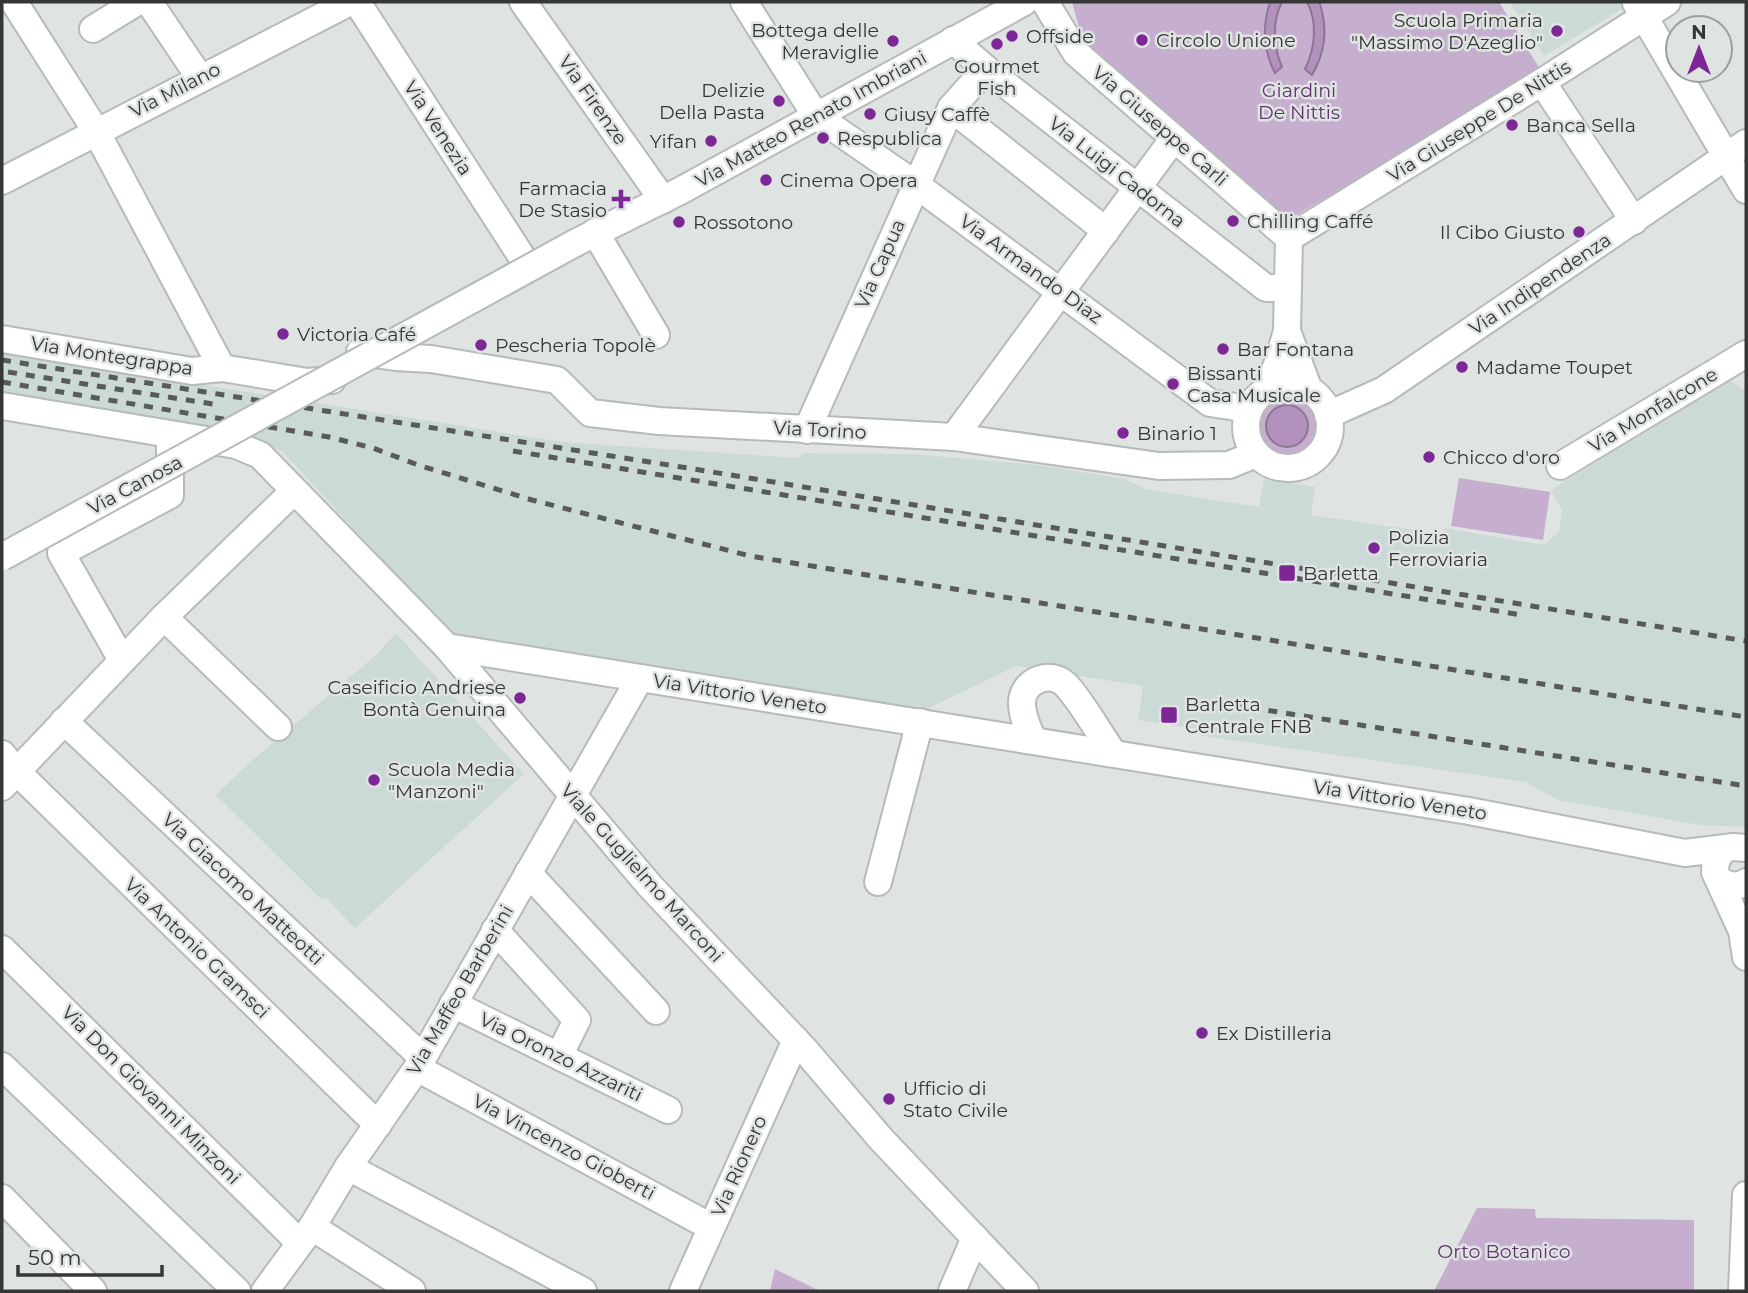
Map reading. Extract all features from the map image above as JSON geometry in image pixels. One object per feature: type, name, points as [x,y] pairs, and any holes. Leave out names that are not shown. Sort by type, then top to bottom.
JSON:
[{"type":"street","points":[[14,2],[96,131],[222,368]]},
{"type":"street","points":[[93,29],[137,2]]},
{"type":"street","points":[[149,2],[200,78]]},
{"type":"street","name":"Via Milano","points":[[2,181],[350,2]]},
{"type":"street","name":"Via Venezia","points":[[357,2],[520,254]]},
{"type":"street","name":"Via Firenze","points":[[523,2],[663,200]]},
{"type":"street","points":[[744,2],[816,116]]},
{"type":"street","name":"Via Matteo Renato Imbriani","points":[[268,412],[586,237],[663,200],[1024,2]]},
{"type":"street","name":"Via Giuseppe Carli","points":[[1045,2],[1076,53],[1289,238]]},
{"type":"street","name":"Via Giuseppe De Nittis","points":[[1289,238],[1542,82],[1639,9],[1667,2]]},
{"type":"street","points":[[1639,9],[1737,149],[1746,190]]},
{"type":"street","name":"Via Luigi Cadorna","points":[[953,40],[986,69],[1266,288],[1288,288]]},
{"type":"street","name":"Via Capua","points":[[807,430],[951,108],[986,69]]},
{"type":"street","points":[[1542,82],[1634,221]]},
{"type":"street","points":[[951,108],[1107,231]]},
{"type":"street","name":"Via Armando Diaz","points":[[816,116],[915,184],[1210,402],[1257,400]]},
{"type":"street","points":[[954,437],[1174,138]]},
{"type":"street","name":"Via Indipendenza","points":[[1328,415],[1384,390],[1737,149]]},
{"type":"street","points":[[586,237],[656,335]]},
{"type":"street","points":[[1287,331],[1309,390],[1324,405],[1328,415],[1329,435],[1314,458],[1291,468],[1278,467],[1256,454],[1246,432],[1257,400],[1277,365],[1287,331],[1289,238]]},
{"type":"street","name":"Via Montegrappa","points":[[2,339],[192,371],[222,368]]},
{"type":"street","name":"Via Torino","points":[[222,368],[307,382],[331,363],[362,351],[395,358],[431,359],[557,380],[590,413],[659,421],[954,437],[1158,466],[1229,465],[1256,454]]},
{"type":"street","name":"Via Monfalcone","points":[[1560,466],[1746,354]]},
{"type":"street","points":[[1257,400],[1280,385],[1295,385],[1309,390]]},
{"type":"street","points":[[2,406],[170,433],[170,495],[61,553],[122,660]]},
{"type":"street","name":"Via Canosa","points":[[2,557],[268,412]]},
{"type":"street","name":"Viale Guglielmo Marconi","points":[[170,433],[236,445],[260,455],[293,492],[447,647],[650,886],[796,1040],[881,1139],[1025,1291]]},
{"type":"street","points":[[6,770],[64,721],[164,617],[293,492]]},
{"type":"street","points":[[164,617],[278,727]]},
{"type":"street","name":"Via Vittorio Veneto","points":[[447,647],[1469,811],[1685,852],[1700,865],[1737,868]]},
{"type":"street","points":[[1033,740],[1023,711],[1023,694],[1034,681],[1050,677],[1065,684],[1113,753]]},
{"type":"street","name":"Via Maffeo Barberini","points":[[265,1291],[420,1062],[640,678]]},
{"type":"street","name":"Via Giacomo Matteotti","points":[[64,721],[420,1062]]},
{"type":"street","points":[[878,882],[919,722]]},
{"type":"street","name":"Via Antonio Gramsci","points":[[6,770],[378,1125]]},
{"type":"street","points":[[1737,868],[1746,957]]},
{"type":"street","points":[[528,873],[656,1011]]},
{"type":"street","points":[[495,930],[577,1020],[559,1056]]},
{"type":"street","name":"Via Don Giovanni Minzoni","points":[[2,949],[306,1234],[412,1291]]},
{"type":"street","name":"Via Oronzo Azzariti","points":[[453,1004],[668,1110]]},
{"type":"street","name":"Via Rionero","points":[[682,1291],[796,1040]]},
{"type":"street","name":"Via Vincenzo Gioberti","points":[[420,1062],[711,1227]]},
{"type":"street","points":[[2,1066],[237,1291]]},
{"type":"street","points":[[348,1167],[583,1291]]},
{"type":"street","points":[[1742,1291],[1746,1195]]},
{"type":"street","points":[[2,1198],[93,1291]]},
{"type":"street","points":[[952,1291],[975,1238]]},
{"type":"shaded area","points":[[1270,2],[1282,2],[1275,34],[1282,67],[1275,73],[1265,38]]},
{"type":"shaded area","points":[[1307,2],[1320,4],[1324,23],[1320,58],[1312,75],[1305,69],[1314,36],[1313,18]]},
{"type":"shaded area","name":"Scuola Primaria \"Massimo D'Azeglio\"","points":[[1510,2],[1622,2],[1625,7],[1544,56]]},
{"type":"shaded area","points":[[2,353],[562,442],[798,458],[804,453],[912,454],[1038,465],[1125,479],[1145,489],[1259,507],[1264,479],[1315,487],[1311,515],[1442,534],[1444,528],[1544,545],[1559,532],[1562,510],[1551,490],[1729,380],[1746,391],[1746,827],[1700,825],[1558,800],[1526,782],[1203,736],[1198,729],[1138,720],[1143,686],[1016,666],[925,710],[680,676],[452,635],[282,451],[240,434],[2,397]]},
{"type":"shaded area","points":[[1287,405],[1302,411],[1308,426],[1302,441],[1287,447],[1272,441],[1266,426],[1272,411]]},
{"type":"shaded area","name":"Scuola Media \"Manzoni\"","points":[[396,633],[524,774],[355,928],[325,897],[322,900],[216,795],[248,764],[377,654]]},
{"type":"green space","name":"Giardini De Nittis","points":[[1072,2],[1499,2],[1541,71],[1288,220],[1085,50]]},
{"type":"green space","points":[[1284,397],[1299,401],[1309,408],[1315,418],[1313,439],[1306,448],[1296,453],[1282,454],[1272,451],[1258,431],[1262,412],[1277,399]],"holes":[[[1280,406],[1301,410],[1307,422],[1307,432],[1302,440],[1285,447],[1276,444],[1270,436],[1267,423],[1269,415]]]},
{"type":"green space","points":[[1459,478],[1550,492],[1543,540],[1451,526]]},
{"type":"green space","name":"Orto Botanico","points":[[1477,1208],[1535,1209],[1536,1218],[1694,1220],[1694,1291],[1434,1291]]},
{"type":"green space","points":[[775,1269],[820,1291],[770,1291]]},
{"type":"railway","points":[[2,360],[694,469],[1746,641]]},
{"type":"railway","points":[[8,372],[219,405]]},
{"type":"railway","points":[[2,382],[329,437],[373,448],[418,465],[532,500],[750,556],[1746,717]]},
{"type":"railway","points":[[513,451],[1522,615]]},
{"type":"railway","points":[[1215,702],[1746,786]]},
{"type":"place","name":"Scuola Primaria \"Massimo D'Azeglio\"","points":[[1557,31]]},
{"type":"place","name":"Offside","points":[[1012,36]]},
{"type":"place","name":"Circolo Unione","points":[[1142,40]]},
{"type":"place","name":"Bottega delle Meraviglie","points":[[893,41]]},
{"type":"place","name":"Gourmet Fish","points":[[997,44]]},
{"type":"place","name":"Delizie Della Pasta","points":[[779,101]]},
{"type":"place","name":"Giusy Caffè","points":[[870,114]]},
{"type":"place","name":"Banca Sella","points":[[1512,125]]},
{"type":"place","name":"Respublica","points":[[823,138]]},
{"type":"place","name":"Yifan","points":[[711,141]]},
{"type":"place","name":"Cinema Opera","points":[[766,180]]},
{"type":"place","name":"Farmacia De Stasio","points":[[621,199]]},
{"type":"place","name":"Chilling Caffé","points":[[1233,221]]},
{"type":"place","name":"Rossotono","points":[[679,222]]},
{"type":"place","name":"Il Cibo Giusto","points":[[1579,232]]},
{"type":"place","name":"Victoria Café","points":[[283,334]]},
{"type":"place","name":"Pescheria Topolè","points":[[481,345]]},
{"type":"place","name":"Bar Fontana","points":[[1223,349]]},
{"type":"place","name":"Madame Toupet","points":[[1462,367]]},
{"type":"place","name":"Bissanti Casa Musicale","points":[[1173,384]]},
{"type":"place","name":"Binario 1","points":[[1123,433]]},
{"type":"place","name":"Chicco d'oro","points":[[1429,457]]},
{"type":"place","name":"Polizia Ferroviaria","points":[[1374,548]]},
{"type":"place","name":"Barletta","points":[[1287,573]]},
{"type":"place","name":"Caseificio Andriese Bontà Genuina","points":[[520,698]]},
{"type":"place","name":"Barletta Centrale FNB","points":[[1169,715]]},
{"type":"place","name":"Scuola Media \"Manzoni\"","points":[[374,780]]},
{"type":"place","name":"Ex Distilleria","points":[[1202,1033]]},
{"type":"place","name":"Ufficio di Stato Civile","points":[[889,1099]]}]
